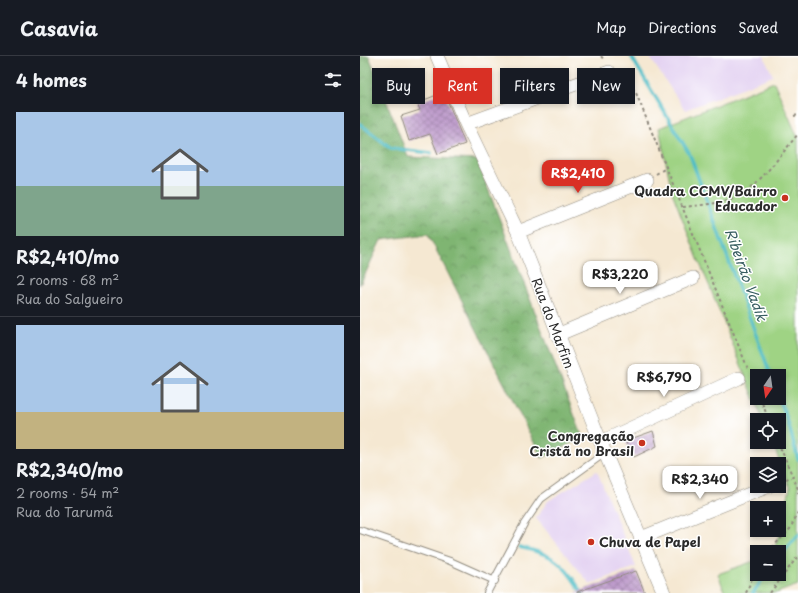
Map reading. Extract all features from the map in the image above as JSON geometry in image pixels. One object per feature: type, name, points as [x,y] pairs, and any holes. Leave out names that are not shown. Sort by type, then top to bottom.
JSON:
[{"type":"street","name":"Rua do Marfim","points":[[437,56],[466,124],[518,232],[603,448],[664,593]]},
{"type":"street","points":[[466,124],[577,84]]},
{"type":"street","points":[[518,232],[647,180]]},
{"type":"street","points":[[558,335],[693,278]]},
{"type":"street","points":[[603,448],[739,378]]},
{"type":"street","points":[[641,538],[752,493]]},
{"type":"lane","points":[[487,593],[495,581],[524,524],[541,499],[603,448]]},
{"type":"lane","points":[[360,530],[450,561],[495,581]]},
{"type":"path","points":[[602,56],[607,68]]},
{"type":"path","points":[[635,92],[750,373]]},
{"type":"path","points":[[794,116],[798,115]]},
{"type":"path","points":[[682,207],[708,205],[738,196],[760,179],[798,134]]},
{"type":"path","points":[[781,449],[798,490],[798,494]]},
{"type":"path","points":[[786,479],[792,477]]},
{"type":"path","points":[[775,545],[790,529],[798,512]]},
{"type":"path","points":[[770,593],[798,556]]},
{"type":"path","points":[[746,593],[751,581]]},
{"type":"shaded area","points":[[649,56],[764,56],[773,76],[685,110]]},
{"type":"shaded area","name":"Chuva de Papel","points":[[597,471],[636,567],[590,584],[536,518],[548,501]]},
{"type":"green space","points":[[360,56],[369,56],[374,68],[372,68],[372,104],[388,104],[408,157],[477,160],[583,438],[542,458],[428,234],[381,240],[360,285]]},
{"type":"green space","points":[[774,82],[798,138],[798,585],[776,593],[725,593],[718,574],[750,563],[750,581],[786,581],[786,545],[775,545],[778,537],[786,537],[786,505],[790,488],[786,478],[786,457],[778,457],[775,449],[786,449],[786,413],[760,413],[757,405],[786,405],[786,369],[750,369],[750,388],[672,192],[659,128]]},
{"type":"building","points":[[433,96],[433,104],[449,104],[465,144],[438,154],[430,134],[409,141],[401,116],[420,110],[417,104],[425,104],[425,100]]},
{"type":"building","name":"Congregação Cristã no Brasil","points":[[653,431],[657,446],[634,457],[625,441]]},
{"type":"building","points":[[636,571],[645,593],[577,593],[577,592]]},
{"type":"waterway","name":"Ribeirão Vadik","points":[[631,56],[690,155],[768,369]]},
{"type":"waterway","points":[[360,124],[391,148],[431,153]]},
{"type":"waterway","name":"Ribeirão Vadik","points":[[782,405],[798,459]]},
{"type":"waterway","name":"Ribeirão Vadik","points":[[786,550],[798,535]]},
{"type":"waterway","points":[[519,547],[532,550],[552,558],[571,576],[582,593]]},
{"type":"waterway","name":"Ribeirão Vadik","points":[[753,593],[761,581]]},
{"type":"place","name":"Quadra CCMV/Bairro Educador","points":[[785,198]]},
{"type":"place","name":"Congregação Cristã no Brasil","points":[[642,443]]},
{"type":"place","name":"Chuva de Papel","points":[[591,542]]}]
